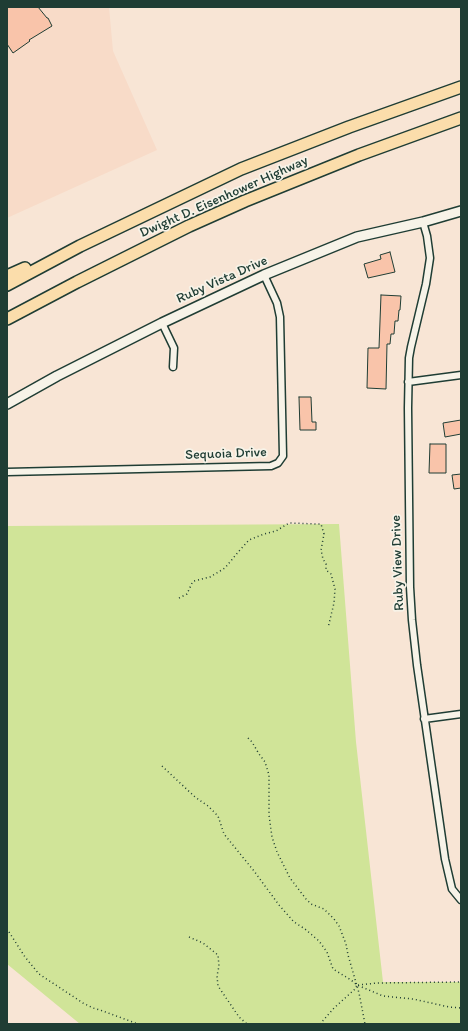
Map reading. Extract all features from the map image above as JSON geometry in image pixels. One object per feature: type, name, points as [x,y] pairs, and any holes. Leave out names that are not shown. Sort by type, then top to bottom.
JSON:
[{"type":"highway","name":"Dwight D. Eisenhower Highway","points":[[7,285],[80,246],[241,169],[348,127],[461,87]]},
{"type":"highway","name":"Dwight D. Eisenhower Highway","points":[[7,319],[189,226],[359,155],[461,118]]},
{"type":"highway","points":[[7,276],[80,246]]},
{"type":"street","name":"Ruby Vista Drive","points":[[7,404],[57,376],[162,322],[264,275],[357,238],[461,211]]},
{"type":"street","name":"Ruby View Drive","points":[[423,222],[427,236],[430,258],[426,284],[411,347],[408,382],[410,587],[413,628],[424,719],[445,859],[452,889],[461,900]]},
{"type":"street","name":"Sequoia Drive","points":[[7,472],[271,466],[278,462],[283,456],[280,317],[277,303],[264,275]]},
{"type":"street","points":[[162,322],[174,348],[173,367]]},
{"type":"street","points":[[408,382],[461,375]]},
{"type":"street","points":[[424,719],[461,714]]},
{"type":"path","points":[[179,598],[187,594],[194,581],[210,577],[226,568],[238,551],[249,540],[276,531],[289,523],[321,524],[324,534],[321,550],[326,564],[326,570],[331,574],[335,589],[334,603],[328,628]]},
{"type":"path","points":[[248,738],[265,762],[268,775],[269,815],[276,852],[290,878],[306,899],[311,904],[324,909],[334,919],[338,926],[346,944],[365,1024]]},
{"type":"path","points":[[162,766],[218,816],[224,834],[294,922],[319,941],[327,952],[333,969],[351,980],[356,985],[383,996],[413,999],[449,1007],[461,1008]]},
{"type":"path","points":[[9,932],[39,974],[83,1003],[138,1024]]},
{"type":"path","points":[[189,937],[203,943],[218,955],[219,966],[216,976],[218,986],[239,1016],[247,1024]]},
{"type":"path","points":[[356,985],[376,983],[461,982]]},
{"type":"path","points":[[320,1024],[334,1008],[354,990],[356,985]]},
{"type":"shaded area","points":[[7,7],[109,7],[113,51],[157,150],[7,218]]},
{"type":"green space","points":[[339,524],[356,742],[383,982],[461,982],[461,1024],[80,1024],[7,964],[7,526]]},
{"type":"building","points":[[9,7],[38,7],[48,18],[52,26],[29,40],[30,41],[13,53],[7,44],[7,9]]},
{"type":"building","points":[[390,252],[395,272],[368,278],[364,264],[381,259],[380,255]]},
{"type":"building","points":[[381,295],[401,296],[398,321],[395,321],[394,334],[391,334],[390,344],[387,344],[386,389],[367,388],[368,348],[379,348]]},
{"type":"building","points":[[299,397],[311,397],[312,422],[316,422],[316,430],[300,430]]},
{"type":"building","points":[[461,420],[461,434],[445,437],[443,423]]},
{"type":"building","points":[[430,444],[446,444],[446,473],[429,473]]},
{"type":"building","points":[[461,474],[461,488],[454,489],[452,475]]}]
